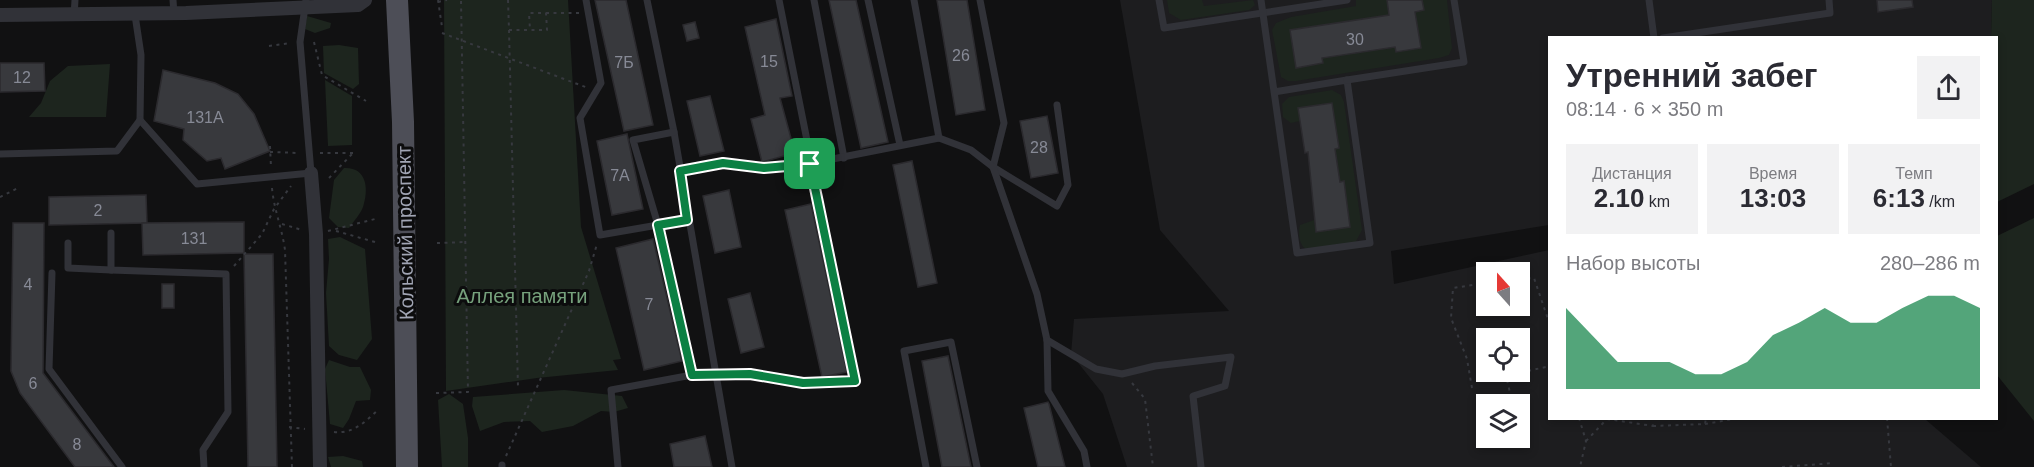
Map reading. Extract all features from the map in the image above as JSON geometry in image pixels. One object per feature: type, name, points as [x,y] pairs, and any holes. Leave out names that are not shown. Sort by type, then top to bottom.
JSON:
[{"type":"main road","name":"Кольский проспект","points":[[397,0],[403,122],[407,467]]},
{"type":"street","points":[[0,15],[135,15],[173,7],[305,3],[358,4],[365,0]]},
{"type":"street","points":[[311,173],[316,234],[320,467]]},
{"type":"lane","points":[[74,16],[75,0]]},
{"type":"lane","points":[[586,0],[601,83],[580,118],[600,235],[687,220]]},
{"type":"lane","points":[[647,0],[674,132],[687,220],[732,467]]},
{"type":"lane","points":[[618,467],[611,390],[692,375],[750,374],[803,383],[855,381],[779,0]]},
{"type":"lane","points":[[814,0],[844,158]]},
{"type":"lane","points":[[868,0],[900,146]]},
{"type":"lane","points":[[914,0],[939,138]]},
{"type":"lane","points":[[980,0],[1004,123],[993,167],[1026,257],[1047,340],[1048,391],[1084,451],[1087,467]]},
{"type":"lane","points":[[1159,0],[1164,28],[1347,0]]},
{"type":"lane","points":[[1261,0],[1298,254],[1370,243],[1347,80]]},
{"type":"lane","points":[[1274,92],[1464,62],[1454,0]]},
{"type":"lane","points":[[1649,0],[1654,36]]},
{"type":"lane","points":[[1676,36],[1830,13],[1829,0]]},
{"type":"lane","points":[[140,120],[196,184],[311,173],[300,42],[305,3]]},
{"type":"lane","points":[[0,154],[117,151],[140,120],[141,55],[135,15]]},
{"type":"lane","points":[[680,171],[723,163],[764,168],[810,164],[939,138],[971,150],[993,167],[1057,206],[1068,185],[1057,105]]},
{"type":"lane","points":[[674,132],[633,140],[658,225],[692,375]]},
{"type":"lane","points":[[111,233],[111,270]]},
{"type":"lane","points":[[68,243],[68,268],[226,274],[228,412],[203,450],[204,467]]},
{"type":"lane","points":[[52,273],[49,369],[122,467]]},
{"type":"lane","points":[[1047,340],[1096,369],[1125,374],[1155,366],[1231,357],[1225,386],[1193,396],[1202,467]]},
{"type":"lane","points":[[926,467],[904,351],[951,342],[976,467]]},
{"type":"path","points":[[442,27],[438,1],[447,0]]},
{"type":"path","points":[[436,393],[468,392],[461,0]]},
{"type":"path","points":[[508,0],[518,387]]},
{"type":"path","points":[[509,30],[547,30],[546,13]]},
{"type":"path","points":[[530,30],[529,14],[588,13]]},
{"type":"path","points":[[442,33],[596,91]]},
{"type":"path","points":[[269,46],[300,42]]},
{"type":"path","points":[[314,42],[322,75],[366,101]]},
{"type":"path","points":[[270,146],[273,209],[281,224],[285,250],[292,467]]},
{"type":"path","points":[[329,178],[353,153]]},
{"type":"path","points":[[226,274],[262,234],[273,209],[293,184]]},
{"type":"path","points":[[0,197],[18,188]]},
{"type":"path","points":[[333,230],[375,242]]},
{"type":"path","points":[[502,466],[589,271],[600,235]]},
{"type":"path","points":[[437,243],[466,242]]},
{"type":"path","points":[[1530,278],[1534,278],[1548,319]]},
{"type":"path","points":[[1472,388],[1467,359],[1451,318],[1453,288],[1476,285]]},
{"type":"path","points":[[1530,370],[1548,366]]},
{"type":"path","points":[[1125,374],[1145,399],[1153,467]]},
{"type":"path","points":[[289,427],[345,433],[362,424],[378,410]]},
{"type":"path","points":[[1580,420],[1586,441],[1580,467]]},
{"type":"path","points":[[1586,441],[1606,420]]},
{"type":"path","points":[[1614,420],[1653,426],[1706,424],[1728,420]]},
{"type":"path","points":[[1653,420],[1653,426]]},
{"type":"path","points":[[1887,420],[1891,467]]},
{"type":"path","points":[[1782,467],[1834,462]]},
{"type":"shaded area","points":[[1120,0],[1992,0],[1991,36],[1548,36],[1548,225],[1391,251],[1394,284],[1476,266],[1476,316],[1530,316],[1530,262],[1494,262],[1548,250],[1548,420],[1926,420],[1981,467],[1127,467],[1103,394],[1071,354],[1074,319],[1229,311],[1160,230]]},
{"type":"green space","name":"Аллея памяти","points":[[444,0],[568,0],[581,227],[621,359],[613,360],[618,370],[537,378],[446,391]]},
{"type":"green space","points":[[1167,0],[1202,0],[1204,6],[1253,0],[1255,5],[1249,10],[1181,20],[1169,13]]},
{"type":"green space","points":[[1356,0],[1387,0],[1389,15],[1290,30],[1296,67],[1322,63],[1322,58],[1395,47],[1396,52],[1421,48],[1415,12],[1423,10],[1422,0],[1447,0],[1452,48],[1449,55],[1296,81],[1288,81],[1281,77],[1272,30],[1276,23],[1291,17],[1356,6]]},
{"type":"green space","points":[[1992,0],[2034,0],[2034,184],[1998,202],[1998,36],[1991,36]]},
{"type":"green space","points":[[307,16],[331,23],[330,28],[315,33],[305,29]]},
{"type":"green space","points":[[339,45],[358,48],[359,84],[353,89],[324,73],[323,46]]},
{"type":"green space","points":[[110,64],[106,117],[29,117],[41,103],[50,81],[68,66]]},
{"type":"green space","points":[[325,80],[352,96],[352,145],[328,146]]},
{"type":"green space","points":[[1332,90],[1341,95],[1344,102],[1362,230],[1355,243],[1306,249],[1300,238],[1300,225],[1314,220],[1316,232],[1350,226],[1344,182],[1340,182],[1335,149],[1339,148],[1332,103],[1298,108],[1300,121],[1291,123],[1283,117],[1282,104],[1289,97]]},
{"type":"green space","points":[[344,168],[358,171],[366,186],[363,207],[349,228],[338,227],[329,218],[334,180]]},
{"type":"green space","points":[[2034,218],[2034,421],[1998,376],[1998,236]]},
{"type":"green space","points":[[340,237],[365,249],[372,339],[357,360],[339,355],[329,346],[326,293],[328,239]]},
{"type":"green space","points":[[329,360],[350,367],[360,367],[371,390],[370,400],[356,401],[343,428],[330,424],[325,369]]},
{"type":"green space","points":[[564,390],[622,396],[628,408],[614,412],[601,411],[573,426],[542,432],[530,421],[504,422],[480,431],[472,406],[473,397]]},
{"type":"green space","points":[[449,394],[463,404],[468,438],[468,467],[442,467],[438,400]]},
{"type":"green space","points":[[343,456],[362,461],[363,467],[331,467],[328,457]]},
{"type":"building","points":[[595,0],[626,0],[653,125],[624,131]]},
{"type":"building","points":[[829,0],[856,0],[888,142],[861,148]]},
{"type":"building","points":[[937,0],[967,0],[985,110],[956,115]]},
{"type":"building","points":[[1387,0],[1422,0],[1424,10],[1415,12],[1421,48],[1396,52],[1395,47],[1322,58],[1323,63],[1296,68],[1290,30],[1389,15]]},
{"type":"building","points":[[1877,0],[1912,0],[1913,7],[1878,12]]},
{"type":"building","points":[[776,19],[792,96],[780,98],[795,153],[762,162],[751,119],[765,115],[745,27]]},
{"type":"building","points":[[695,22],[699,38],[687,41],[683,25]]},
{"type":"building","points":[[0,63],[44,63],[45,91],[0,92]]},
{"type":"building","points":[[163,70],[215,83],[238,94],[254,114],[270,151],[225,169],[221,158],[207,161],[183,140],[184,129],[154,121]]},
{"type":"building","points":[[710,96],[724,151],[700,156],[687,101]]},
{"type":"building","points":[[1332,103],[1339,148],[1335,149],[1340,182],[1344,181],[1350,227],[1316,232],[1308,152],[1305,153],[1298,108]]},
{"type":"building","points":[[1047,116],[1058,173],[1031,178],[1020,121]]},
{"type":"building","points":[[627,134],[643,209],[612,215],[597,141]]},
{"type":"building","points":[[912,161],[937,283],[918,287],[893,165]]},
{"type":"building","points":[[729,190],[741,247],[715,253],[703,196]]},
{"type":"building","points":[[146,195],[147,223],[49,225],[49,197]]},
{"type":"building","points":[[811,204],[847,372],[822,377],[785,210]]},
{"type":"building","points":[[244,222],[244,253],[143,255],[142,223]]},
{"type":"building","points":[[13,223],[44,223],[43,373],[114,467],[75,467],[20,393],[11,371]]},
{"type":"building","points":[[653,239],[682,361],[644,370],[616,248]]},
{"type":"building","points":[[244,254],[273,254],[277,467],[248,467]]},
{"type":"building","points":[[162,284],[174,284],[174,308],[162,308]]},
{"type":"building","points":[[750,293],[764,347],[741,353],[728,299]]},
{"type":"building","points":[[948,356],[971,467],[942,467],[922,361]]},
{"type":"building","points":[[1048,402],[1065,467],[1038,467],[1024,408]]},
{"type":"building","points":[[705,436],[712,467],[674,467],[670,444]]},
{"type":"route","points":[[723,163],[764,168],[787,168],[810,164],[855,381],[803,383],[750,374],[692,375],[658,225],[687,220],[680,171],[702,165],[723,163]]}]
